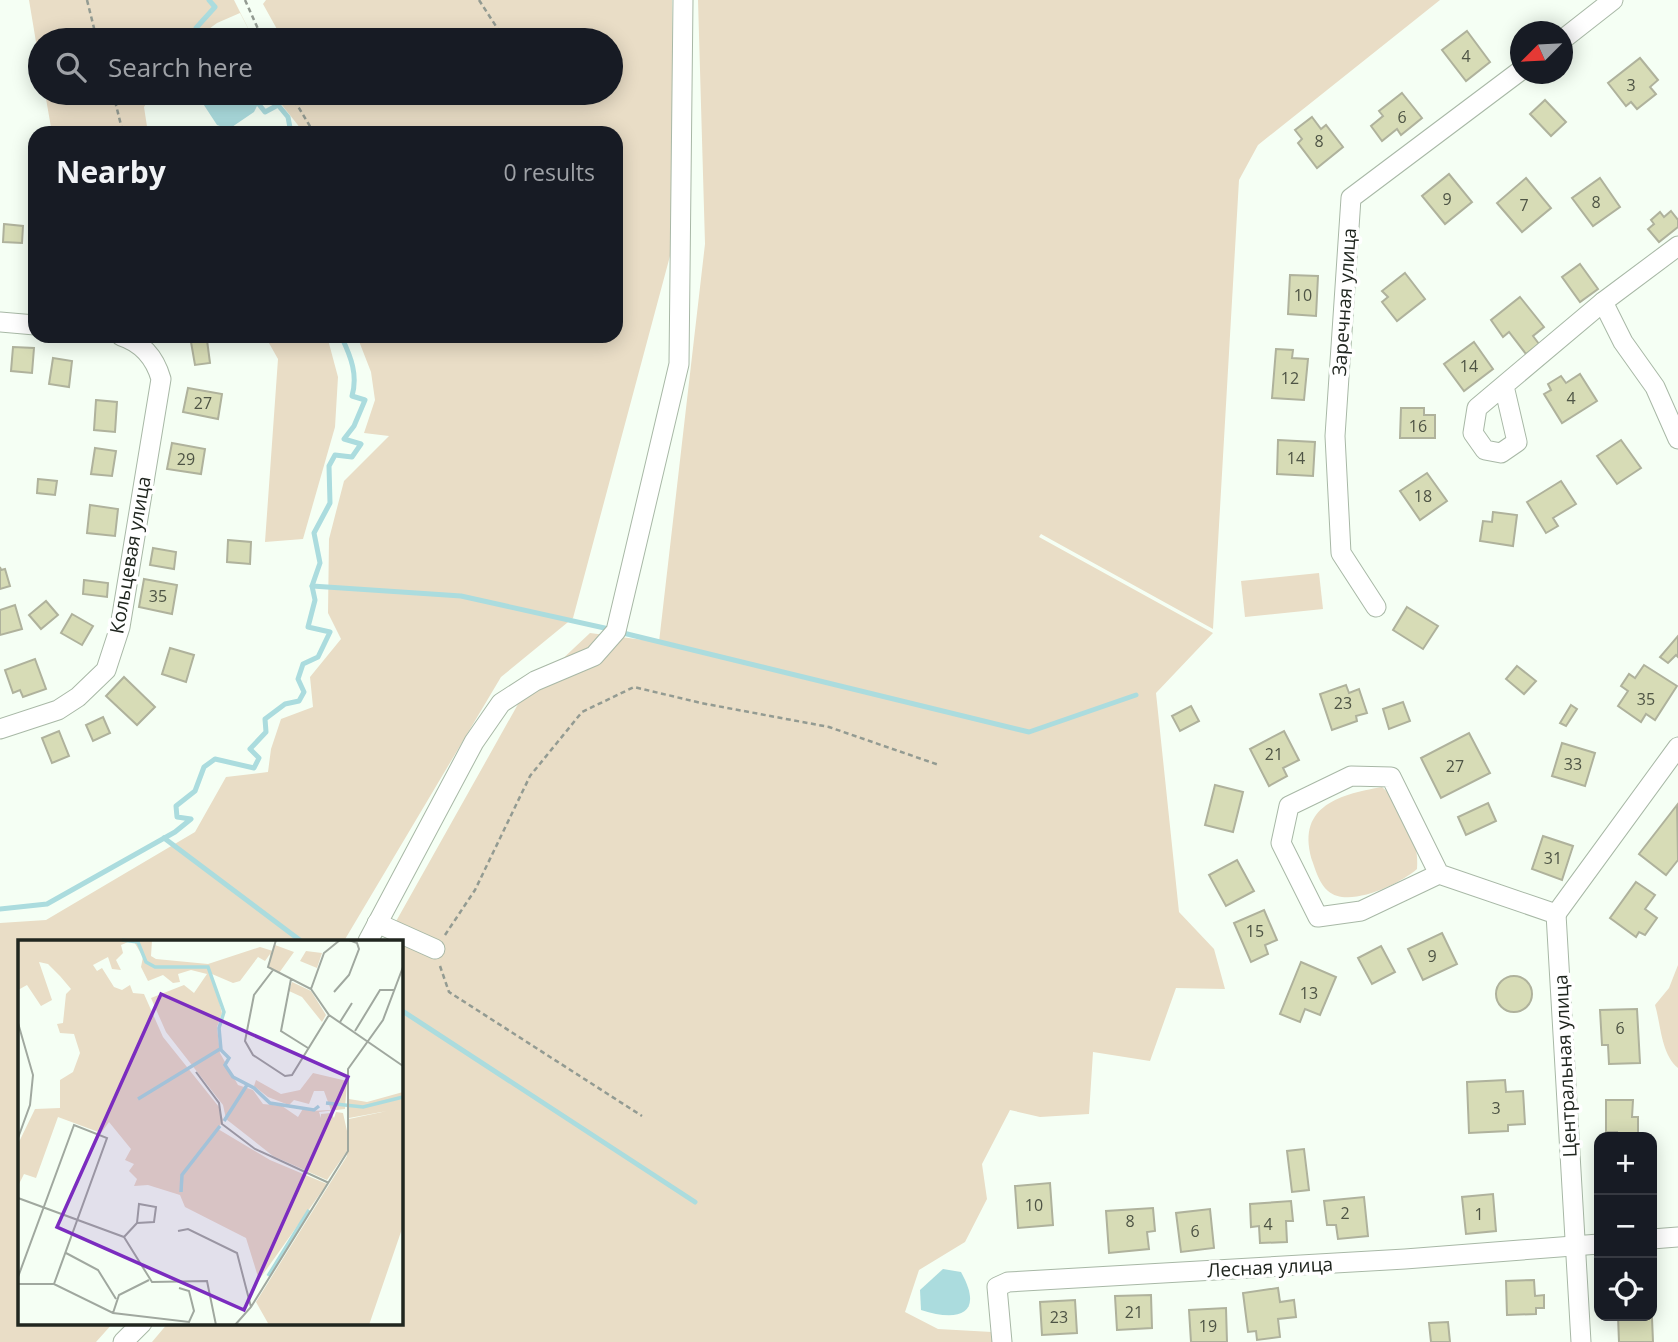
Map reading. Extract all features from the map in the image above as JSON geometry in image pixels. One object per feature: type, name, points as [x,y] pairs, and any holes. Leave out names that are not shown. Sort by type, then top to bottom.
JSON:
[{"type":"street","points":[[368,940],[474,742],[501,703],[535,681],[594,656],[616,631],[679,364],[683,0]]},
{"type":"street","points":[[1573,32],[1613,0]]},
{"type":"street","name":"Заречная улица","points":[[1376,607],[1340,553],[1335,436],[1351,198],[1510,79]]},
{"type":"street","points":[[1504,386],[1603,302],[1678,246]]},
{"type":"street","points":[[1603,302],[1623,342],[1655,387],[1678,439]]},
{"type":"street","points":[[0,322],[28,324]]},
{"type":"street","name":"Кольцевая улица","points":[[0,729],[58,710],[78,697],[106,670],[120,627],[161,379],[157,365],[137,343]]},
{"type":"street","points":[[1439,874],[1361,912],[1318,917],[1281,843],[1289,806],[1351,776],[1391,777],[1439,874],[1556,914],[1678,747]]},
{"type":"street","name":"Центральная улица","points":[[1556,914],[1581,1342]]},
{"type":"street","points":[[377,923],[435,949]]},
{"type":"street","points":[[1657,1239],[1678,1237]]},
{"type":"street","name":"Лесная улица","points":[[1002,1342],[997,1287],[1008,1282],[1594,1245]]},
{"type":"street","points":[[123,1342],[141,1324]]},
{"type":"path","points":[[87,0],[94,28]]},
{"type":"path","points":[[245,0],[258,28]]},
{"type":"path","points":[[479,0],[497,28]]},
{"type":"path","points":[[116,105],[121,126]]},
{"type":"path","points":[[297,105],[310,126]]},
{"type":"path","points":[[642,1116],[449,992],[435,949],[475,890],[530,776],[582,712],[634,687],[701,704],[829,727],[939,765]]},
{"type":"shaded area","points":[[29,0],[234,0],[248,28],[240,13],[210,28],[34,28]]},
{"type":"shaded area","points":[[266,0],[672,0],[674,241],[573,618],[501,677],[345,940],[18,940],[18,1324],[112,1324],[96,1342],[0,1342],[0,923],[46,920],[195,832],[226,777],[268,772],[271,749],[281,719],[313,707],[310,677],[341,639],[328,613],[329,539],[344,481],[389,436],[364,433],[375,400],[371,372],[360,343],[623,343],[623,126],[299,126],[282,105],[623,105],[623,28],[276,28],[263,4]]},
{"type":"shaded area","points":[[698,0],[1440,0],[1258,145],[1239,180],[1213,629],[1041,534],[1039,537],[1213,633],[1156,693],[1179,912],[1214,949],[1225,989],[1176,988],[1150,1061],[1093,1052],[1089,1114],[1040,1117],[1010,1110],[982,1164],[987,1199],[965,1242],[919,1270],[905,1312],[938,1329],[992,1332],[993,1342],[152,1342],[167,1324],[402,1324],[402,940],[386,940],[522,697],[590,633],[659,642],[705,244]]},
{"type":"shaded area","points":[[47,105],[145,105],[147,126],[51,126]]},
{"type":"shaded area","points":[[269,343],[329,343],[338,377],[335,427],[303,539],[265,542],[278,359]]},
{"type":"shaded area","points":[[1319,573],[1323,609],[1245,617],[1241,581]]},
{"type":"shaded area","points":[[1382,787],[1397,804],[1413,836],[1417,869],[1374,892],[1360,896],[1337,896],[1325,888],[1317,874],[1309,844],[1310,829],[1315,817],[1335,800]]},
{"type":"shaded area","points":[[1678,965],[1678,1068],[1665,1047],[1655,1005],[1669,988]]},
{"type":"water","points":[[204,105],[258,105],[254,112],[233,126],[217,125]]},
{"type":"water","points":[[943,1269],[961,1272],[968,1286],[969,1306],[964,1312],[946,1315],[921,1310],[920,1290]]},
{"type":"building","points":[[1467,31],[1490,62],[1466,81],[1442,50]]},
{"type":"building","points":[[1640,58],[1658,80],[1650,87],[1656,94],[1637,109],[1631,102],[1626,106],[1608,83]]},
{"type":"building","points":[[1402,93],[1422,118],[1401,135],[1397,129],[1382,141],[1371,126],[1383,116],[1379,111]]},
{"type":"building","points":[[1545,100],[1566,122],[1551,136],[1530,114]]},
{"type":"building","points":[[1312,117],[1321,129],[1326,125],[1343,147],[1317,168],[1298,143],[1302,139],[1295,130]]},
{"type":"building","points":[[1449,174],[1472,202],[1445,224],[1422,196]]},
{"type":"building","points":[[1526,178],[1551,208],[1522,232],[1497,203]]},
{"type":"building","points":[[1600,178],[1620,207],[1593,226],[1572,198]]},
{"type":"building","points":[[1671,211],[1678,220],[1678,227],[1659,242],[1648,229],[1654,224],[1651,220],[1660,212],[1664,217]]},
{"type":"building","points":[[4,224],[23,226],[22,243],[3,242]]},
{"type":"building","points":[[1580,264],[1598,289],[1580,302],[1562,277]]},
{"type":"building","points":[[1405,273],[1425,299],[1397,321],[1382,302],[1388,297],[1382,291]]},
{"type":"building","points":[[1290,275],[1318,276],[1316,316],[1288,314]]},
{"type":"building","points":[[1520,297],[1544,327],[1533,336],[1539,344],[1526,354],[1509,332],[1503,337],[1491,320]]},
{"type":"building","points":[[1474,342],[1493,369],[1464,391],[1444,364]]},
{"type":"building","points":[[191,343],[207,343],[210,363],[195,365]]},
{"type":"building","points":[[13,347],[34,348],[32,373],[11,371]]},
{"type":"building","points":[[1276,349],[1293,350],[1292,358],[1308,359],[1304,400],[1272,398]]},
{"type":"building","points":[[53,358],[72,361],[69,387],[49,384]]},
{"type":"building","points":[[1580,374],[1597,401],[1562,423],[1544,394],[1551,390],[1548,384],[1561,376],[1566,383]]},
{"type":"building","points":[[188,388],[222,394],[218,419],[183,412]]},
{"type":"building","points":[[96,400],[117,402],[115,432],[94,430]]},
{"type":"building","points":[[1401,408],[1424,408],[1424,415],[1435,415],[1435,438],[1400,438]]},
{"type":"building","points":[[1278,440],[1315,442],[1313,476],[1277,474]]},
{"type":"building","points":[[1621,440],[1641,468],[1617,484],[1597,456]]},
{"type":"building","points":[[172,443],[205,449],[201,474],[167,469]]},
{"type":"building","points":[[95,448],[116,451],[112,476],[91,474]]},
{"type":"building","points":[[1427,473],[1447,501],[1420,520],[1400,491]]},
{"type":"building","points":[[38,479],[57,481],[55,495],[37,493]]},
{"type":"building","points":[[1561,481],[1576,504],[1553,518],[1558,526],[1546,533],[1527,502]]},
{"type":"building","points":[[90,505],[118,509],[115,536],[87,533]]},
{"type":"building","points":[[1493,512],[1517,515],[1513,546],[1480,541],[1483,521],[1492,522]]},
{"type":"building","points":[[228,540],[251,542],[250,564],[227,562]]},
{"type":"building","points":[[153,548],[176,552],[174,569],[150,565]]},
{"type":"building","points":[[0,567],[1,570],[5,569],[10,586],[0,589]]},
{"type":"building","points":[[144,579],[177,585],[172,614],[139,607]]},
{"type":"building","points":[[84,580],[108,583],[107,597],[83,594]]},
{"type":"building","points":[[46,601],[58,615],[41,629],[29,615]]},
{"type":"building","points":[[15,605],[22,629],[0,635],[0,610]]},
{"type":"building","points":[[1407,607],[1438,626],[1423,649],[1393,630]]},
{"type":"building","points":[[72,614],[93,626],[82,645],[61,633]]},
{"type":"building","points":[[1678,636],[1678,657],[1676,655],[1668,663],[1660,657]]},
{"type":"building","points":[[170,648],[194,655],[186,682],[162,674]]},
{"type":"building","points":[[35,659],[46,689],[23,697],[20,690],[13,693],[5,670]]},
{"type":"building","points":[[1644,665],[1677,686],[1655,720],[1646,714],[1641,722],[1618,706],[1628,691],[1621,686],[1629,674],[1635,678]]},
{"type":"building","points":[[1517,666],[1536,681],[1524,694],[1506,679]]},
{"type":"building","points":[[124,677],[155,707],[137,725],[106,696]]},
{"type":"building","points":[[1346,685],[1349,693],[1359,689],[1367,713],[1356,716],[1357,721],[1332,730],[1320,694]]},
{"type":"building","points":[[1403,702],[1410,721],[1389,729],[1383,709]]},
{"type":"building","points":[[1571,705],[1577,709],[1566,726],[1560,723]]},
{"type":"building","points":[[1191,706],[1199,721],[1180,731],[1172,716]]},
{"type":"building","points":[[103,717],[110,733],[93,741],[86,725]]},
{"type":"building","points":[[59,731],[69,756],[52,763],[42,738]]},
{"type":"building","points":[[1284,731],[1299,760],[1283,768],[1287,776],[1269,786],[1250,749]]},
{"type":"building","points":[[1469,733],[1490,773],[1441,798],[1421,758]]},
{"type":"building","points":[[1562,743],[1595,753],[1585,786],[1552,776]]},
{"type":"building","points":[[1215,785],[1243,792],[1233,832],[1205,825]]},
{"type":"building","points":[[1488,803],[1496,821],[1466,835],[1458,817]]},
{"type":"building","points":[[1677,805],[1678,860],[1666,875],[1639,854]]},
{"type":"building","points":[[1543,836],[1573,846],[1562,880],[1532,869]]},
{"type":"building","points":[[1237,860],[1254,891],[1226,906],[1209,875]]},
{"type":"building","points":[[1636,882],[1655,895],[1645,909],[1657,918],[1645,935],[1639,932],[1636,937],[1610,918]]},
{"type":"building","points":[[1264,910],[1277,940],[1265,945],[1268,954],[1251,962],[1234,923]]},
{"type":"building","points":[[1442,933],[1457,964],[1423,980],[1408,949]]},
{"type":"building","points":[[1381,946],[1395,972],[1372,984],[1358,958]]},
{"type":"building","points":[[1301,962],[1336,977],[1320,1015],[1305,1009],[1300,1022],[1280,1014]]},
{"type":"building","points":[[1514,976],[1527,981],[1532,994],[1527,1007],[1514,1012],[1501,1007],[1496,994],[1501,981]]},
{"type":"building","points":[[1637,1009],[1640,1063],[1609,1064],[1608,1045],[1602,1045],[1600,1010]]},
{"type":"building","points":[[1505,1080],[1506,1092],[1523,1091],[1525,1124],[1508,1125],[1508,1131],[1469,1133],[1467,1082]]},
{"type":"building","points":[[1606,1100],[1633,1100],[1632,1117],[1638,1117],[1638,1132],[1606,1132]]},
{"type":"building","points":[[1304,1149],[1309,1190],[1292,1192],[1287,1151]]},
{"type":"building","points":[[1050,1183],[1053,1225],[1018,1228],[1015,1186]]},
{"type":"building","points":[[1493,1194],[1496,1231],[1466,1234],[1462,1197]]},
{"type":"building","points":[[1364,1197],[1368,1236],[1338,1239],[1336,1225],[1327,1225],[1324,1201]]},
{"type":"building","points":[[1291,1201],[1293,1221],[1286,1221],[1287,1242],[1260,1243],[1259,1226],[1251,1227],[1250,1204]]},
{"type":"building","points":[[1153,1208],[1155,1231],[1147,1232],[1149,1249],[1109,1253],[1106,1211]]},
{"type":"building","points":[[1210,1209],[1214,1248],[1181,1252],[1176,1213]]},
{"type":"building","points":[[1534,1280],[1535,1296],[1544,1295],[1544,1308],[1536,1308],[1536,1314],[1507,1315],[1506,1281]]},
{"type":"building","points":[[1278,1288],[1280,1302],[1294,1300],[1296,1317],[1278,1319],[1280,1337],[1257,1340],[1256,1331],[1248,1332],[1243,1293]]},
{"type":"building","points":[[1151,1295],[1152,1328],[1117,1330],[1115,1296]]},
{"type":"building","points":[[1075,1300],[1077,1333],[1042,1335],[1040,1302]]},
{"type":"building","points":[[1226,1308],[1227,1342],[1191,1342],[1189,1310]]},
{"type":"building","points":[[1618,1321],[1652,1321],[1653,1342],[1619,1342]]},
{"type":"building","points":[[1448,1322],[1450,1342],[1431,1342],[1429,1323]]},
{"type":"waterway","points":[[196,28],[215,7],[209,0]]},
{"type":"waterway","points":[[259,105],[265,112],[278,105]]},
{"type":"waterway","points":[[278,105],[288,117],[290,126]]},
{"type":"waterway","points":[[0,909],[47,904],[175,832],[191,819],[177,817],[176,806],[195,791],[204,767],[215,759],[254,768],[259,758],[250,749],[266,732],[265,719],[285,704],[299,701],[304,692],[298,679],[303,664],[318,657],[330,632],[308,627],[315,600],[312,586],[320,563],[314,533],[330,503],[329,466],[335,455],[352,457],[361,444],[344,439],[354,426],[365,400],[352,396],[354,373],[344,343]]},
{"type":"waterway","points":[[312,586],[461,596],[609,629]]},
{"type":"waterway","points":[[619,632],[1029,732],[1136,695]]},
{"type":"waterway","points":[[164,838],[300,940]]},
{"type":"waterway","points":[[402,1011],[695,1202]]}]
